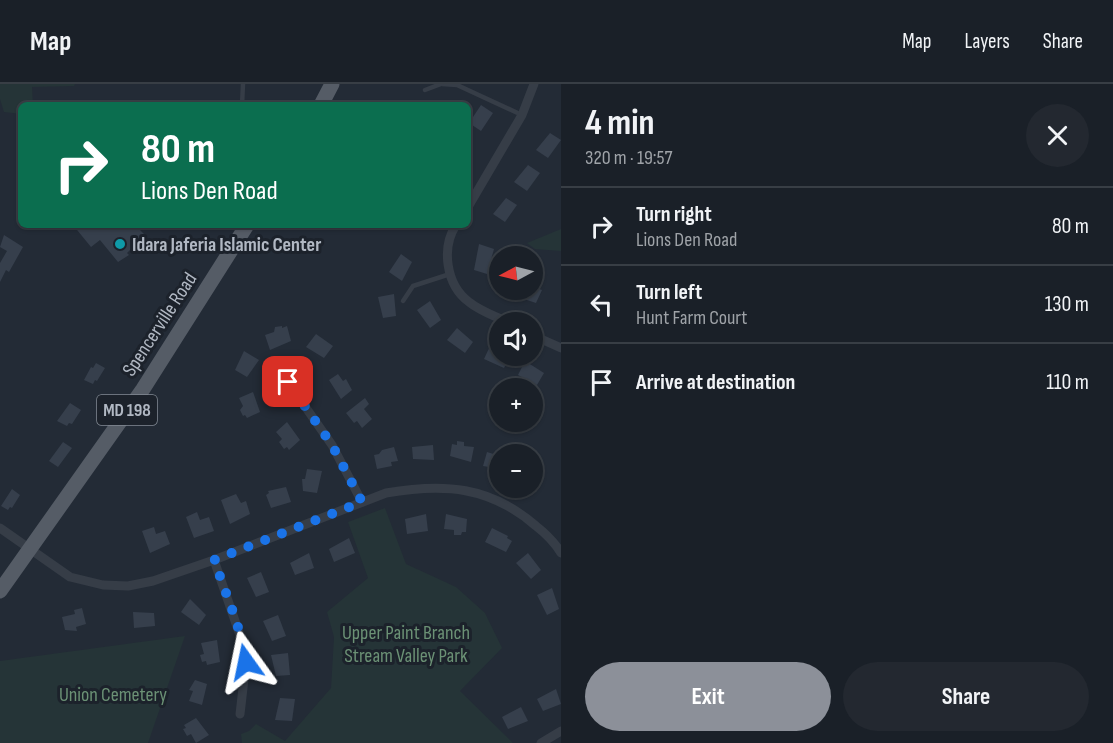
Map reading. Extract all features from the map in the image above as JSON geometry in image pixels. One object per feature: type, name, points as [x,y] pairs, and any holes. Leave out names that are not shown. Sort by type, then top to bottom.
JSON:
[{"type":"main road","points":[[323,102],[332,84]]},
{"type":"main road","name":"Spencerville Road","points":[[0,591],[143,389],[245,228]]},
{"type":"street","points":[[471,202],[522,116],[534,84]]},
{"type":"street","points":[[454,228],[449,236],[447,254],[450,274],[468,302],[489,313]]},
{"type":"street","points":[[543,340],[561,348]]},
{"type":"street","points":[[288,382],[332,445],[362,502]]},
{"type":"street","points":[[0,528],[70,577],[103,585],[128,586],[214,560],[386,493],[414,488],[467,491],[492,496],[524,516],[542,531],[561,554]]},
{"type":"street","points":[[214,560],[244,647],[246,662],[240,714]]},
{"type":"street","points":[[541,743],[561,731]]},
{"type":"lane","points":[[242,102],[243,84]]},
{"type":"lane","points":[[425,90],[441,84],[457,85],[522,116]]},
{"type":"lane","points":[[403,301],[413,286],[450,274]]},
{"type":"green space","points":[[0,84],[75,84],[74,86],[32,87],[33,102],[18,102],[18,114],[4,112],[0,99]]},
{"type":"green space","points":[[561,229],[561,251],[543,250],[543,246],[531,246],[527,243]]},
{"type":"green space","name":"Upper Paint Branch Stream Valley Park","points":[[385,508],[406,564],[456,587],[485,613],[502,648],[460,691],[513,743],[242,743],[241,734],[249,731],[256,724],[285,741],[331,688],[334,637],[327,612],[368,578],[348,522]]},
{"type":"green space","name":"Union Cemetery","points":[[185,636],[148,743],[0,743],[0,661]]},
{"type":"building","points":[[481,105],[493,113],[481,131],[471,124],[471,120]]},
{"type":"building","points":[[550,133],[561,140],[548,158],[536,150]]},
{"type":"building","points":[[528,165],[540,173],[527,191],[514,182]]},
{"type":"building","points":[[506,198],[517,205],[505,222],[493,214]]},
{"type":"building","name":"Idara Jaferia Islamic Center","points":[[75,228],[143,228],[140,230],[145,235],[127,253],[129,255],[118,262],[100,240],[91,247]]},
{"type":"building","points":[[4,235],[23,247],[9,272],[6,270],[0,282],[0,263],[7,251],[0,247]]},
{"type":"building","points":[[479,244],[489,247],[487,274],[474,270]]},
{"type":"building","points":[[401,254],[412,262],[402,281],[389,272]]},
{"type":"building","points":[[394,294],[396,316],[383,318],[378,297]]},
{"type":"building","points":[[430,301],[441,320],[430,328],[417,310]]},
{"type":"building","points":[[282,326],[282,328],[287,326],[291,341],[270,350],[265,335],[274,332],[275,327]]},
{"type":"building","points":[[457,328],[473,342],[465,353],[447,340]]},
{"type":"building","points":[[316,334],[333,346],[324,358],[306,347]]},
{"type":"building","points":[[489,348],[489,361],[484,359]]},
{"type":"building","points":[[244,351],[259,360],[247,377],[235,370]]},
{"type":"building","points":[[96,363],[105,368],[93,384],[84,380]]},
{"type":"building","points":[[522,366],[533,366],[544,373],[541,378],[524,378],[518,375]]},
{"type":"building","points":[[338,374],[343,381],[346,379],[352,390],[341,399],[329,380]]},
{"type":"building","points":[[253,392],[260,412],[247,418],[240,410],[243,406],[239,398]]},
{"type":"building","points":[[365,398],[369,404],[364,409],[372,419],[362,428],[357,421],[354,423],[346,413]]},
{"type":"building","points":[[70,403],[81,410],[72,424],[69,423],[67,426],[57,421]]},
{"type":"building","points":[[287,422],[300,440],[289,450],[287,447],[284,449],[279,442],[282,439],[276,432]]},
{"type":"building","points":[[457,441],[464,442],[464,446],[474,447],[471,462],[450,456],[452,444],[457,445]]},
{"type":"building","points":[[63,442],[72,448],[58,467],[49,461]]},
{"type":"building","points":[[433,445],[434,460],[413,459],[412,447]]},
{"type":"building","points":[[394,447],[398,461],[391,462],[392,466],[377,469],[374,455]]},
{"type":"building","points":[[487,452],[489,453],[489,467],[483,466]]},
{"type":"building","points":[[307,469],[322,471],[317,493],[303,491],[302,479],[305,479]]},
{"type":"building","points":[[286,487],[291,502],[271,508],[266,495],[268,491]]},
{"type":"building","points":[[12,489],[20,495],[12,508],[8,510],[1,506]]},
{"type":"building","points":[[236,494],[241,503],[246,501],[250,514],[230,524],[221,500]]},
{"type":"building","points":[[197,512],[200,520],[209,517],[214,531],[194,538],[186,517]]},
{"type":"building","points":[[426,514],[428,531],[407,534],[405,519]]},
{"type":"building","points":[[446,514],[467,519],[466,532],[454,535],[454,530],[444,529]]},
{"type":"building","points":[[154,527],[156,534],[165,531],[170,544],[150,553],[142,531]]},
{"type":"building","points":[[492,528],[508,536],[507,538],[512,541],[506,552],[485,542]]},
{"type":"building","points":[[349,538],[355,553],[334,562],[329,549]]},
{"type":"building","points":[[309,553],[314,568],[295,575],[290,563]]},
{"type":"building","points":[[528,553],[541,570],[531,579],[516,563]]},
{"type":"building","points":[[261,572],[269,592],[256,597],[247,578]]},
{"type":"building","points":[[552,588],[559,609],[547,615],[537,595]]},
{"type":"building","points":[[190,599],[206,615],[199,625],[181,612]]},
{"type":"building","points":[[82,608],[86,624],[76,627],[77,631],[65,630],[62,617],[75,614],[74,610]]},
{"type":"building","points":[[133,612],[154,613],[155,626],[134,628]]},
{"type":"building","points":[[278,615],[286,636],[272,641],[263,621]]},
{"type":"building","points":[[217,640],[220,662],[207,665],[206,661],[202,662],[200,655],[204,654],[201,643]]},
{"type":"building","points":[[288,653],[290,675],[276,676],[271,655]]},
{"type":"building","points":[[195,680],[207,684],[202,705],[189,701],[193,691],[189,690]]},
{"type":"building","points":[[556,689],[561,704],[543,711],[537,699]]},
{"type":"building","points":[[280,698],[295,699],[292,721],[275,720]]},
{"type":"building","points":[[521,707],[528,721],[508,729],[502,717]]},
{"type":"building","points":[[196,718],[209,735],[196,743],[191,734],[187,736],[183,729],[186,728],[184,725]]},
{"type":"place","name":"Idara Jaferia Islamic Center","points":[[120,244]]},
{"type":"route","points":[[246,662],[237,623],[214,560],[362,502],[332,445],[288,382]]}]
